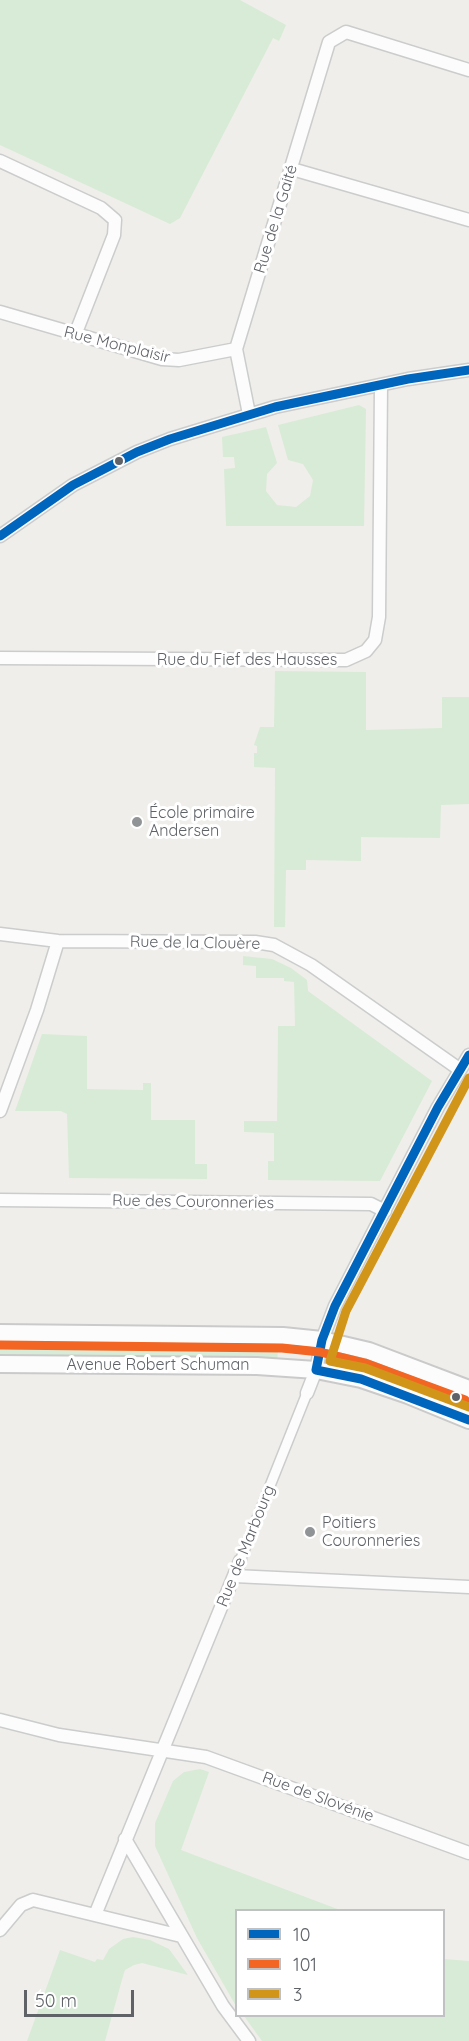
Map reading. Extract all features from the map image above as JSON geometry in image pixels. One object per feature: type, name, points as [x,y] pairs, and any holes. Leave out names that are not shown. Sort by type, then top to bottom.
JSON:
[{"type":"main road","name":"Avenue Robert Schuman","points":[[0,1333],[283,1336],[322,1340],[369,1351],[469,1389]]},
{"type":"main road","name":"Avenue Robert Schuman","points":[[0,1364],[257,1366],[316,1370],[389,1389],[469,1420]]},
{"type":"street","name":"Rue de la Gaité","points":[[249,414],[236,349],[327,47],[333,38],[343,32],[469,70]]},
{"type":"street","points":[[0,161],[101,208],[115,220],[114,235],[75,335]]},
{"type":"street","points":[[292,169],[469,220]]},
{"type":"street","name":"Rue Monplaisir","points":[[0,312],[170,360],[236,349]]},
{"type":"street","points":[[0,536],[73,485],[138,452],[200,428],[249,414],[381,385],[469,370]]},
{"type":"street","name":"Rue du Fief des Hausses","points":[[0,658],[346,660],[366,651],[375,640],[379,617],[381,385]]},
{"type":"street","name":"Rue de la Clouère","points":[[0,934],[58,941],[246,942],[274,945],[311,965],[459,1069]]},
{"type":"street","points":[[0,1111],[37,1010],[58,941]]},
{"type":"street","name":"Rue de Marbourg","points":[[95,1915],[125,1839],[164,1751],[308,1393],[316,1370],[322,1340],[335,1306],[459,1069],[469,1055]]},
{"type":"street","name":"Rue des Couronneries","points":[[0,1200],[371,1204],[385,1211]]},
{"type":"street","points":[[234,1576],[469,1587]]},
{"type":"street","name":"Rue de Slovénie","points":[[0,1720],[59,1735],[206,1757],[469,1852]]},
{"type":"street","points":[[125,1839],[223,2006],[249,2041]]},
{"type":"street","points":[[0,1930],[26,1901],[47,1902],[181,1936]]},
{"type":"green space","points":[[0,0],[240,0],[286,25],[279,41],[273,38],[180,218],[170,224],[0,145]]},
{"type":"green space","points":[[359,405],[366,409],[364,526],[226,526],[224,469],[235,468],[234,457],[223,457],[222,437],[266,427],[277,463],[267,474],[266,491],[277,505],[296,507],[310,496],[313,480],[303,464],[288,460],[278,425]]},
{"type":"green space","points":[[275,671],[366,672],[366,730],[442,728],[442,697],[469,697],[469,804],[441,805],[440,838],[361,837],[361,861],[306,860],[306,870],[286,870],[285,927],[274,927],[275,768],[254,767],[254,753],[257,753],[257,746],[254,745],[260,727],[274,727]]},
{"type":"green space","points":[[243,956],[272,959],[291,968],[307,980],[308,991],[432,1081],[380,1181],[268,1180],[268,1161],[274,1161],[274,1133],[244,1132],[244,1121],[277,1121],[278,1026],[295,1026],[294,982],[284,981],[284,978],[256,978],[256,966],[243,965]]},
{"type":"green space","points":[[42,1034],[87,1036],[87,1089],[143,1090],[143,1083],[151,1083],[151,1120],[195,1120],[195,1164],[207,1164],[207,1179],[69,1178],[67,1114],[61,1111],[15,1111]]},
{"type":"green space","points":[[0,1341],[279,1343],[277,1360],[0,1358]]},
{"type":"green space","points":[[200,1769],[209,1772],[181,1850],[337,1909],[235,1909],[235,2004],[197,1938],[155,1846],[155,1823],[173,1781],[184,1772]]},
{"type":"green space","points":[[133,1937],[150,1940],[169,1949],[188,1975],[142,1963],[134,1965],[125,1970],[105,2041],[27,2041],[60,1950],[95,1962],[97,1959],[103,1960],[109,1949],[123,1939]]},
{"type":"green space","points":[[445,1959],[469,1961],[469,2041],[262,2041],[245,2017],[445,2017]]},
{"type":"transit line","name":"10","points":[[0,536],[73,485],[137,452],[170,439],[275,407],[408,379],[469,370]]},
{"type":"transit line","name":"10","points":[[469,1055],[438,1107],[335,1306],[322,1340],[316,1370],[361,1379],[469,1420]]},
{"type":"transit line","name":"3","points":[[469,1078],[346,1311],[330,1361],[365,1368],[469,1407]]},
{"type":"transit line","name":"101","points":[[0,1345],[282,1348],[320,1352],[365,1363],[465,1400]]},
{"type":"place","name":"École primaire Andersen","points":[[137,822]]},
{"type":"place","name":"Poitiers Couronneries","points":[[310,1532]]}]
